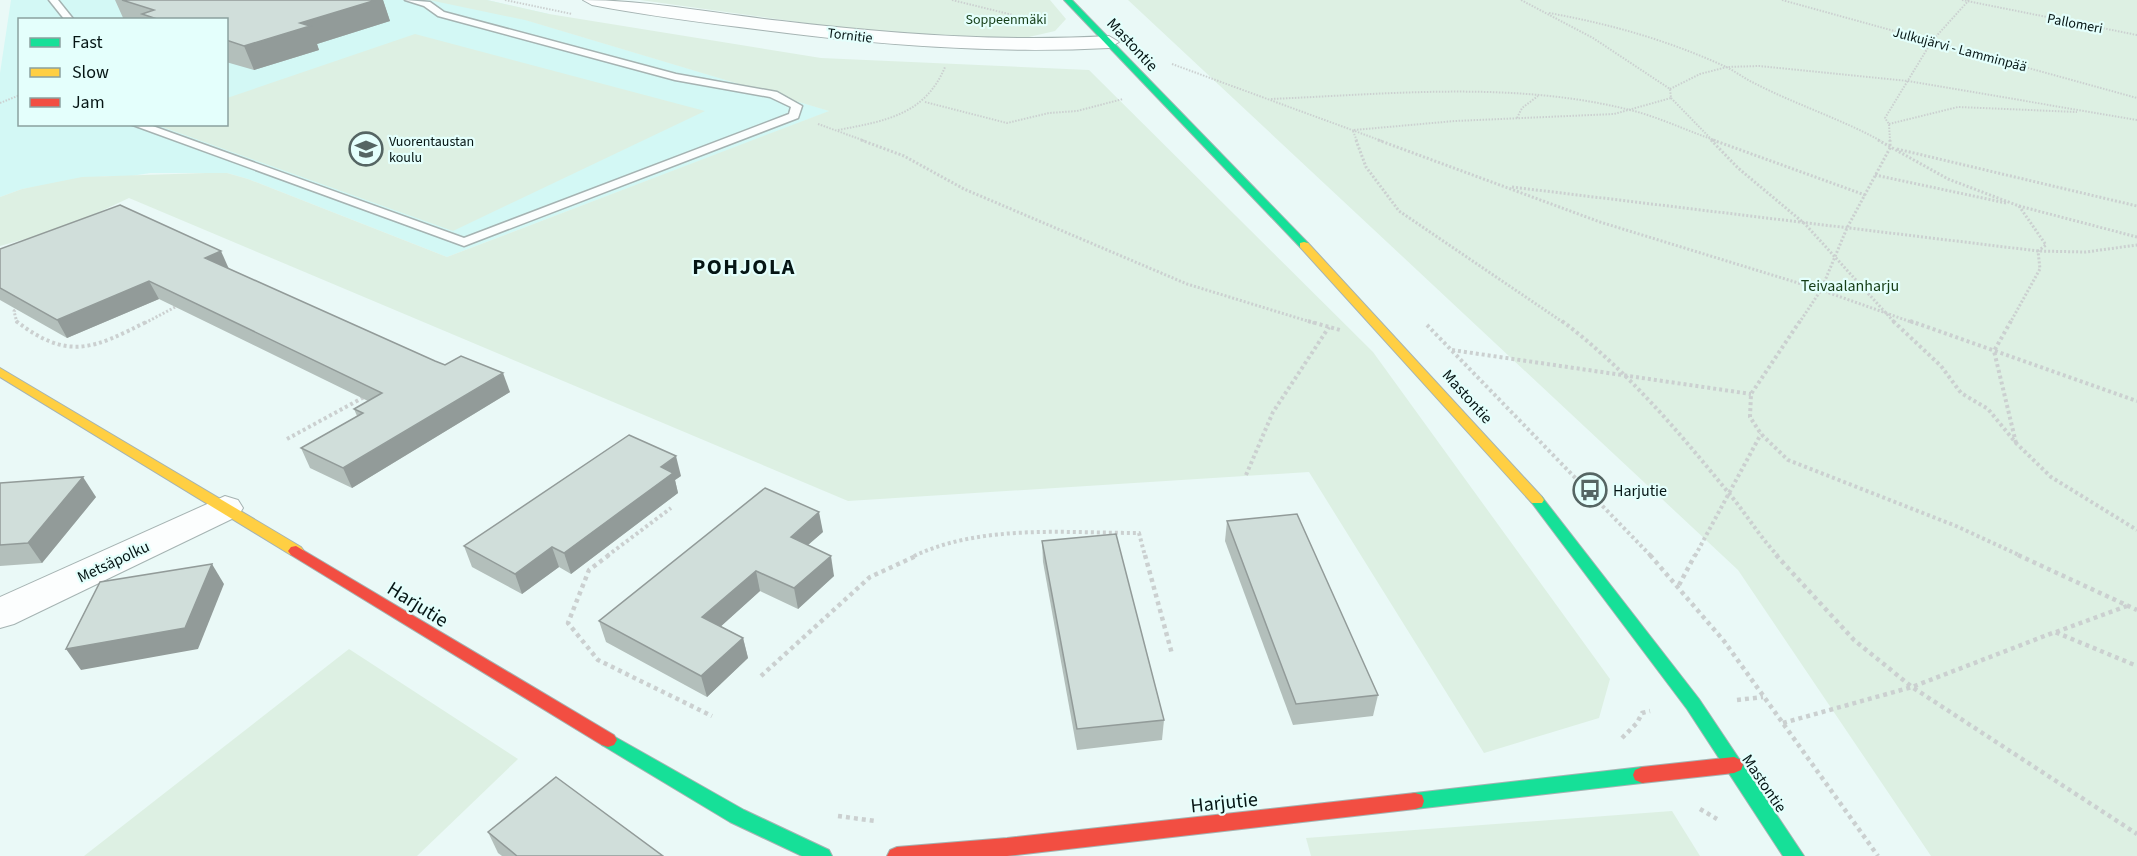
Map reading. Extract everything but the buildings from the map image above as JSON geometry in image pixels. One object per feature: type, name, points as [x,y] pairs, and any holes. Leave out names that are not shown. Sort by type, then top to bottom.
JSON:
[{"type":"main road","name":"Mastontie","points":[[1068,0],[1395,341],[1516,475],[1572,543],[1693,704],[1794,856]]},
{"type":"main road","name":"Harjutie","points":[[0,372],[654,768],[737,816],[822,856]]},
{"type":"main road","name":"Harjutie","points":[[897,856],[1007,847],[1734,765]]},
{"type":"street","name":"Tornitie","points":[[592,0],[744,22],[941,44],[1020,47],[1109,42]]},
{"type":"street","name":"Metsäpolku","points":[[0,614],[225,508]]},
{"type":"lane","points":[[53,0],[68,18]]},
{"type":"lane","points":[[141,126],[464,242],[794,116],[797,106],[773,94],[675,77],[441,14],[427,4],[409,0]]},
{"type":"path","points":[[952,0],[1018,17]]},
{"type":"path","points":[[1521,0],[1593,38],[1670,89]]},
{"type":"path","name":"Julkujärvi - Lamminpää","points":[[1782,0],[2137,98]]},
{"type":"path","name":"Pallomeri","points":[[1962,0],[2137,35]]},
{"type":"path","points":[[1968,1],[1932,41],[1885,118],[1889,124],[1890,148],[1846,228],[1821,290],[1751,394],[1750,417],[1761,434],[1788,460],[1956,526],[2137,610]]},
{"type":"path","points":[[1549,13],[1601,22],[1653,37],[1727,67],[1755,84],[1850,124],[1948,179],[2019,206],[2046,245],[2038,251]]},
{"type":"path","points":[[836,131],[887,121],[925,102],[941,80],[947,58]]},
{"type":"path","points":[[1169,63],[1600,222],[1821,290],[2137,401]]},
{"type":"path","points":[[1670,89],[1700,74],[1727,67],[1845,73],[1908,81],[2137,120]]},
{"type":"path","points":[[1670,89],[1671,98],[1712,142],[1738,168],[1805,224],[1884,312],[1941,366],[1961,393],[1988,409],[2016,442],[2051,477],[2137,530]]},
{"type":"path","points":[[1267,99],[1514,92],[1627,109],[1678,126],[1712,142],[1865,195]]},
{"type":"path","points":[[1517,118],[1522,108],[1539,95]]},
{"type":"path","points":[[0,103],[18,96]]},
{"type":"path","points":[[925,102],[1007,123],[1049,113],[1077,111],[1130,98]]},
{"type":"path","points":[[1353,130],[1517,118],[1575,118],[1614,114],[1627,109],[1654,105],[1671,98]]},
{"type":"path","points":[[1889,124],[1958,106],[1995,106],[2099,113]]},
{"type":"path","points":[[794,116],[903,156],[964,189],[1187,284],[1242,303],[1329,327],[1395,341]]},
{"type":"path","points":[[1353,130],[1366,166],[1399,211],[1510,288],[1551,313],[1586,339],[1627,377],[1728,492],[1764,541],[1854,640],[1912,687],[2137,834]]},
{"type":"path","points":[[1890,148],[2137,206]]},
{"type":"path","points":[[1875,175],[2019,206],[2137,237]]},
{"type":"path","points":[[1504,186],[2038,251],[2086,252],[2137,245]]},
{"type":"path","points":[[2016,442],[1994,351],[2040,269],[2038,251]]},
{"type":"path","points":[[20,305],[14,311],[16,322],[63,348],[84,347],[106,340],[182,304]]},
{"type":"path","points":[[1246,475],[1274,412],[1329,327]]},
{"type":"path","points":[[1452,350],[1751,394]]},
{"type":"path","points":[[287,439],[372,393]]},
{"type":"path","points":[[1678,585],[1761,434]]},
{"type":"path","points":[[671,508],[589,570],[568,623],[598,660],[712,716]]},
{"type":"path","points":[[761,676],[870,577],[938,545],[1019,533],[1139,533],[1172,654]]},
{"type":"path","points":[[1783,723],[1912,687],[2127,606]]},
{"type":"path","points":[[2055,632],[2137,666]]},
{"type":"path","points":[[1613,744],[1637,723],[1642,713],[1650,711]]},
{"type":"path","points":[[830,815],[879,821]]},
{"type":"shaded area","name":"Vuorentaustan koulu","points":[[11,0],[487,0],[549,14],[526,20],[830,111],[447,257],[248,179],[227,173],[150,173],[125,177],[105,176],[22,189],[0,197],[0,73]]},
{"type":"green space","points":[[429,0],[487,0],[549,14],[821,58],[1089,70],[1373,352],[1610,679],[1599,718],[1484,753],[1309,472],[848,501],[129,198],[65,228],[0,246],[0,197],[22,189],[82,177],[227,173],[248,179],[447,257],[829,111],[525,20]]},
{"type":"green space","name":"Soppeenmäki","points":[[640,0],[1050,0],[1066,19],[1055,31],[1020,39],[951,38],[827,26]]},
{"type":"green space","name":"Teivaalanharju","points":[[1128,0],[2137,0],[2137,856],[1931,856],[1738,570]]},
{"type":"green space","points":[[415,34],[705,111],[453,231],[160,126],[228,126],[228,98]]},
{"type":"green space","points":[[349,649],[518,759],[417,856],[84,856]]},
{"type":"green space","points":[[1672,811],[1700,856],[1311,856],[1306,838]]},
{"type":"traffic: fast","points":[[1068,0],[1304,245]]},
{"type":"traffic: fast","points":[[1537,500],[1693,704],[1794,856]]},
{"type":"traffic: fast","points":[[608,740],[737,816],[822,856]]},
{"type":"traffic: fast","points":[[1415,801],[1642,775]]},
{"type":"traffic: slow","points":[[1304,245],[1537,500]]},
{"type":"traffic: slow","points":[[0,372],[296,551]]},
{"type":"traffic: jam","points":[[296,551],[608,740]]},
{"type":"traffic: jam","points":[[1642,775],[1734,765]]},
{"type":"traffic: jam","points":[[897,856],[1007,847],[1415,801]]},
{"type":"place","name":"Vuorentaustan koulu","points":[[366,149]]},
{"type":"place","name":"Harjutie","points":[[1590,490]]},
{"type":"district","name":"POHJOLA","points":[[744,266]]}]
